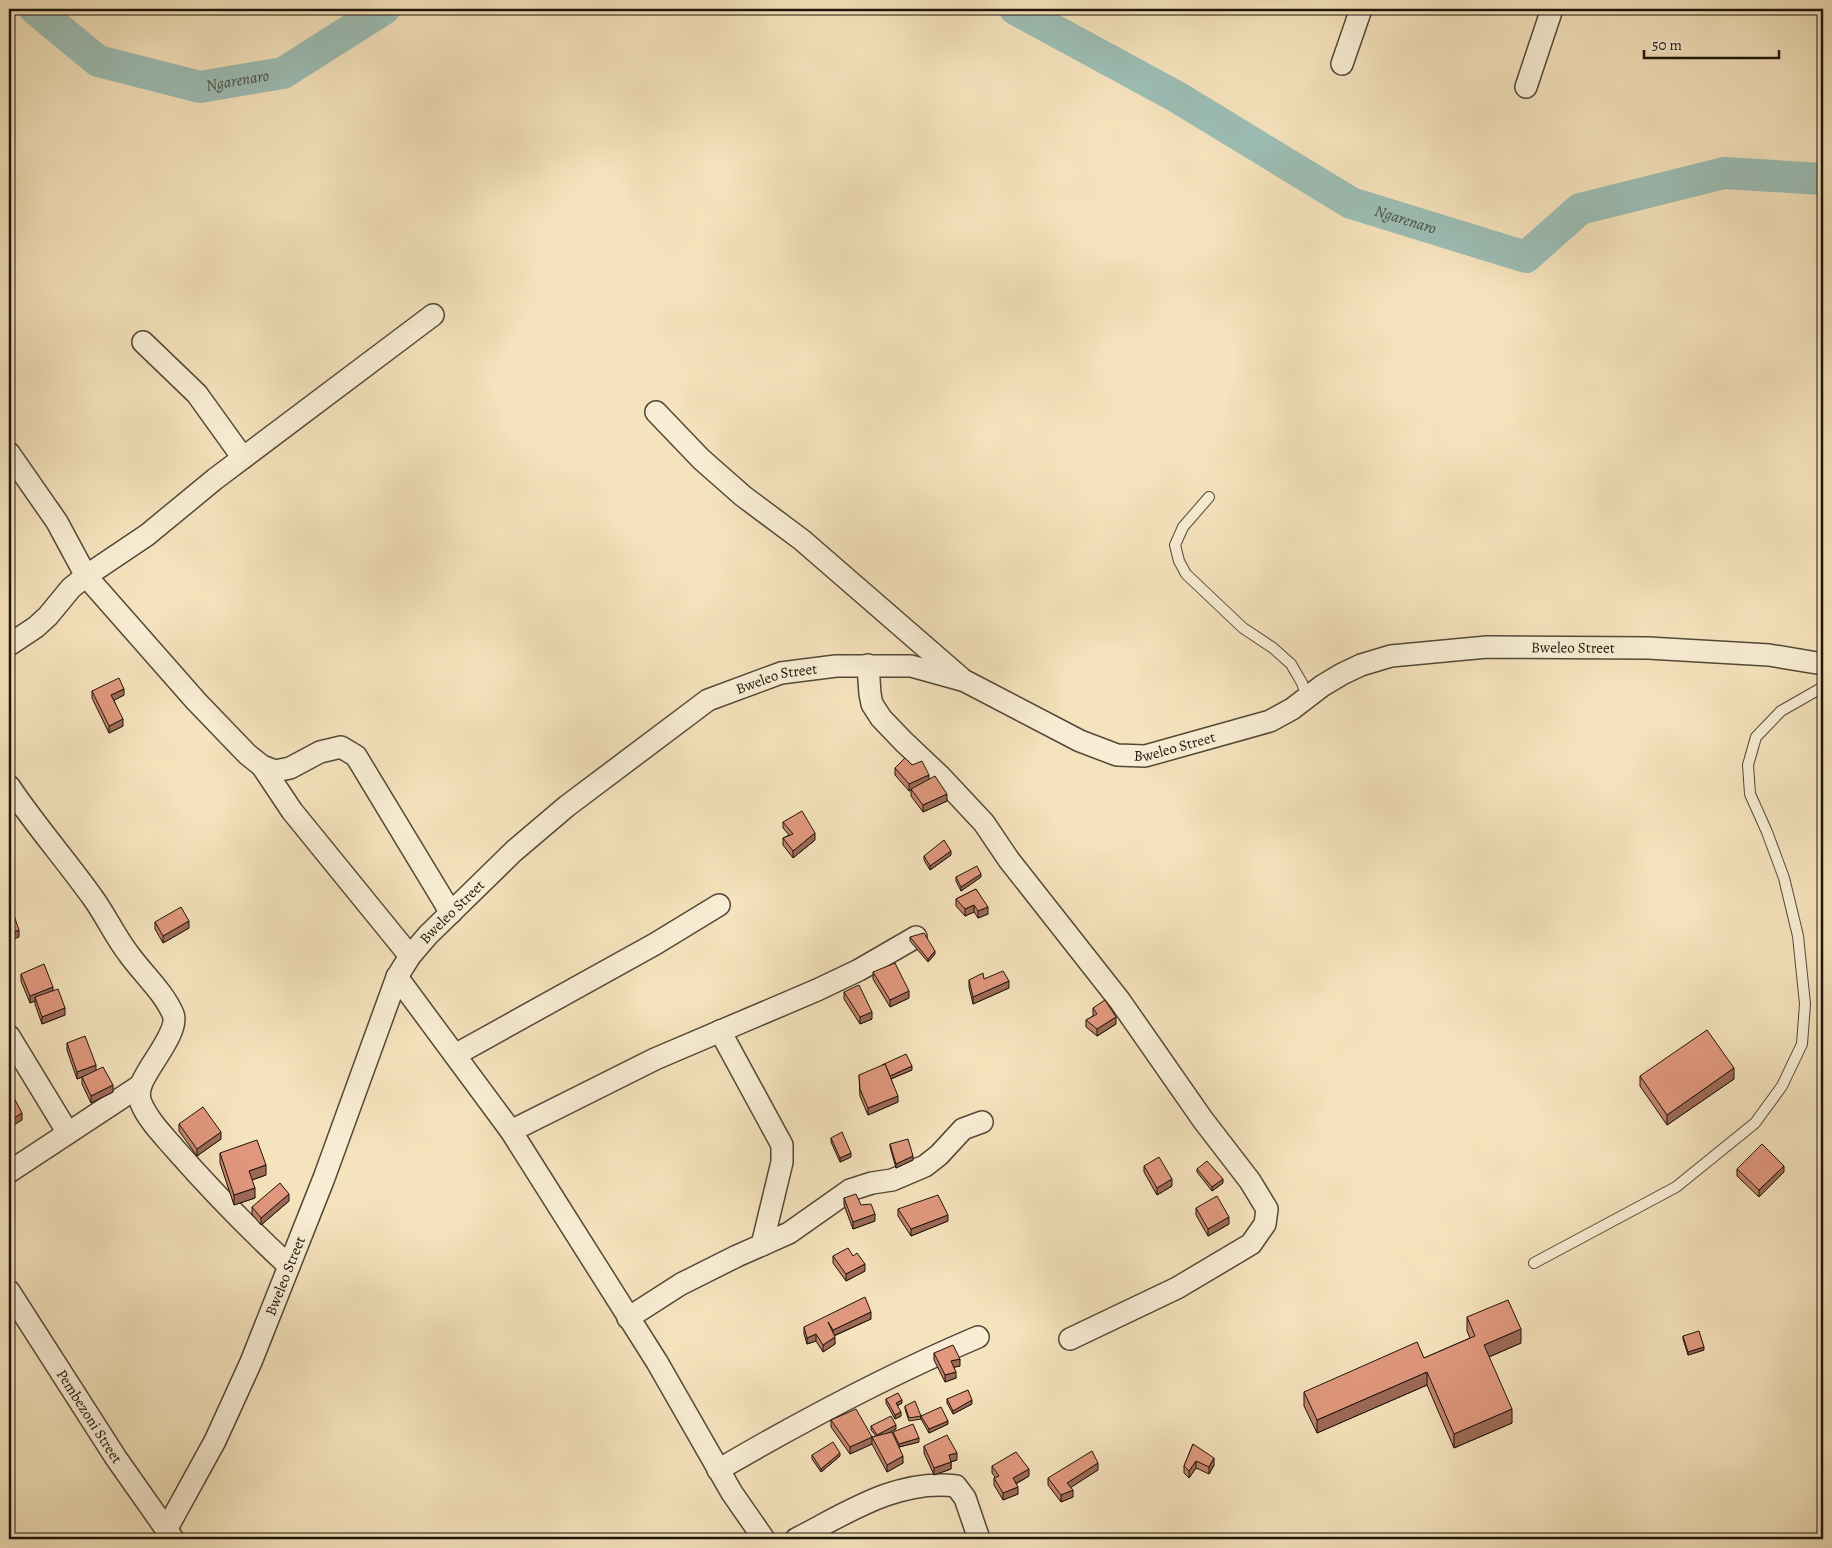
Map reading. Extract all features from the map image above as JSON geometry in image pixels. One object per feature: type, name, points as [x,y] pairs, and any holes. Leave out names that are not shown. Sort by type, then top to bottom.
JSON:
[{"type":"street","points":[[1342,64],[1361,9]]},
{"type":"street","points":[[1526,88],[1552,9]]},
{"type":"street","points":[[9,645],[36,627],[48,616],[71,588],[86,576],[147,535],[243,458],[433,315]]},
{"type":"street","points":[[143,342],[198,394],[243,458]]},
{"type":"street","points":[[656,412],[701,459],[743,496],[802,540],[965,681]]},
{"type":"street","points":[[9,453],[57,522],[86,576],[196,701],[262,766],[292,811],[410,956]]},
{"type":"street","name":"Bweleo Street","points":[[170,1534],[181,1500],[215,1441],[251,1362],[324,1178],[397,977],[410,956],[428,935],[543,825],[652,740],[708,700],[781,673],[836,666],[911,666],[965,681],[1080,741],[1117,755],[1145,756],[1270,721],[1292,709],[1342,674],[1361,665],[1392,656],[1487,647],[1648,648],[1769,655],[1823,664]]},
{"type":"street","points":[[868,666],[872,704],[881,718],[940,776],[984,823],[1009,860],[1120,1000],[1203,1120],[1250,1181],[1267,1209],[1265,1224],[1251,1244],[1177,1288],[1070,1339]]},
{"type":"street","points":[[262,766],[275,771],[290,768],[320,752],[341,747],[356,756],[451,913]]},
{"type":"street","points":[[9,786],[94,899],[126,952],[167,1002],[174,1017],[173,1027],[141,1085],[139,1095],[142,1104],[162,1134],[211,1189],[289,1266]]},
{"type":"street","points":[[455,1054],[655,944],[719,905]]},
{"type":"street","points":[[511,1131],[624,1074],[817,990],[858,970],[916,937]]},
{"type":"street","points":[[397,977],[511,1131],[657,1362],[732,1493],[764,1539]]},
{"type":"street","points":[[720,1031],[782,1145],[782,1162],[762,1245]]},
{"type":"street","points":[[9,1036],[68,1133]]},
{"type":"street","points":[[9,1172],[141,1085]]},
{"type":"street","points":[[628,1318],[681,1284],[789,1233],[850,1190],[872,1183],[892,1180],[925,1166],[939,1155],[963,1129],[982,1122]]},
{"type":"street","name":"Pembezoni Street","points":[[9,1291],[116,1458],[170,1534]]},
{"type":"street","points":[[718,1470],[770,1439],[851,1397],[926,1359],[978,1338]]},
{"type":"street","points":[[796,1539],[870,1501],[897,1491],[925,1485],[942,1484],[956,1486],[965,1498],[979,1539]]},
{"type":"lane","points":[[1209,497],[1183,527],[1175,545],[1179,561],[1186,574],[1243,628],[1273,648],[1291,664],[1302,683],[1307,697]]},
{"type":"lane","points":[[1534,1263],[1676,1187],[1755,1123],[1782,1086],[1802,1044],[1805,1004],[1798,936],[1784,878],[1768,832],[1750,794],[1748,766],[1756,737],[1781,711],[1823,686]]},
{"type":"building","points":[[119,678],[124,689],[111,695],[123,719],[109,726],[92,691]]},
{"type":"building","points":[[905,758],[912,765],[922,761],[929,775],[909,784],[895,768]]},
{"type":"building","points":[[935,776],[947,794],[923,805],[911,789]]},
{"type":"building","points":[[802,811],[815,833],[793,851],[783,838],[793,834],[783,822]]},
{"type":"building","points":[[944,840],[951,851],[930,866],[924,856]]},
{"type":"building","points":[[977,866],[981,874],[961,887],[956,877]]},
{"type":"building","points":[[976,889],[988,907],[978,911],[974,905],[965,909],[956,899]]},
{"type":"building","points":[[181,907],[189,921],[163,936],[155,922]]},
{"type":"building","points":[[12,910],[19,930],[9,934],[9,911]]},
{"type":"building","points":[[924,933],[935,951],[928,959],[910,937]]},
{"type":"building","points":[[895,963],[909,991],[890,1000],[873,972]]},
{"type":"building","points":[[44,964],[53,987],[30,996],[21,974]]},
{"type":"building","points":[[1003,971],[1009,981],[973,997],[969,980],[983,973],[984,979]]},
{"type":"building","points":[[859,985],[872,1012],[860,1017],[844,992]]},
{"type":"building","points":[[58,989],[65,1008],[42,1017],[35,997]]},
{"type":"building","points":[[1105,1000],[1116,1017],[1097,1029],[1086,1020],[1097,1014],[1093,1008]]},
{"type":"building","points":[[1707,1030],[1734,1068],[1667,1115],[1640,1076]]},
{"type":"building","points":[[85,1036],[96,1065],[77,1072],[67,1043]]},
{"type":"building","points":[[906,1054],[912,1066],[890,1076],[885,1064],[882,1065]]},
{"type":"building","points":[[885,1064],[898,1096],[868,1108],[860,1089],[859,1075]]},
{"type":"building","points":[[103,1067],[113,1085],[91,1096],[82,1077]]},
{"type":"building","points":[[12,1094],[22,1113],[9,1121],[9,1096]]},
{"type":"building","points":[[203,1107],[221,1132],[197,1149],[179,1124]]},
{"type":"building","points":[[842,1132],[851,1153],[840,1158],[831,1138]]},
{"type":"building","points":[[908,1139],[913,1156],[896,1164],[890,1144]]},
{"type":"building","points":[[257,1140],[266,1165],[249,1171],[255,1188],[234,1195],[220,1153]]},
{"type":"building","points":[[1762,1144],[1784,1166],[1759,1190],[1737,1169]]},
{"type":"building","points":[[1159,1157],[1172,1179],[1157,1188],[1144,1166]]},
{"type":"building","points":[[1207,1161],[1223,1179],[1212,1187],[1197,1169]]},
{"type":"building","points":[[280,1183],[289,1194],[261,1218],[252,1207]]},
{"type":"building","points":[[856,1194],[861,1205],[871,1204],[875,1214],[853,1222],[844,1198]]},
{"type":"building","points":[[938,1195],[948,1215],[911,1229],[898,1209]]},
{"type":"building","points":[[1217,1196],[1229,1217],[1208,1229],[1196,1208]]},
{"type":"building","points":[[848,1248],[853,1256],[857,1253],[865,1264],[846,1274],[833,1256]]},
{"type":"building","points":[[865,1297],[871,1312],[833,1330],[828,1322],[835,1337],[823,1345],[816,1334],[807,1338],[804,1327]]},
{"type":"building","points":[[1508,1300],[1521,1329],[1484,1345],[1512,1409],[1454,1434],[1427,1372],[1317,1420],[1304,1392],[1417,1342],[1424,1358],[1475,1336],[1467,1317]]},
{"type":"building","points":[[1699,1331],[1704,1347],[1688,1352],[1683,1336]]},
{"type":"building","points":[[953,1345],[960,1359],[951,1361],[956,1372],[945,1375],[934,1353]]},
{"type":"building","points":[[968,1390],[972,1400],[953,1411],[947,1399]]},
{"type":"building","points":[[898,1393],[902,1400],[896,1403],[901,1412],[895,1415],[886,1399]]},
{"type":"building","points":[[915,1401],[921,1416],[909,1418],[905,1406]]},
{"type":"building","points":[[941,1407],[948,1421],[929,1429],[921,1416]]},
{"type":"building","points":[[856,1409],[872,1437],[850,1447],[831,1420]]},
{"type":"building","points":[[891,1416],[896,1425],[877,1435],[871,1426]]},
{"type":"building","points":[[913,1424],[919,1438],[899,1444],[893,1432]]},
{"type":"building","points":[[892,1432],[903,1456],[887,1465],[872,1437]]},
{"type":"building","points":[[947,1435],[957,1453],[949,1455],[951,1462],[934,1468],[924,1446]]},
{"type":"building","points":[[833,1442],[840,1453],[821,1469],[812,1455]]},
{"type":"building","points":[[1193,1444],[1214,1458],[1209,1467],[1196,1461],[1189,1471],[1184,1466]]},
{"type":"building","points":[[1092,1451],[1098,1463],[1067,1483],[1073,1490],[1061,1495],[1048,1478]]},
{"type":"building","points":[[1016,1452],[1029,1469],[1013,1478],[1018,1487],[1003,1493],[994,1478],[999,1476],[992,1466]]},
{"type":"waterway","name":"Ngarenaro","points":[[35,9],[98,61],[200,87],[283,73],[384,9]]},
{"type":"waterway","name":"Ngarenaro","points":[[1015,9],[1177,97],[1351,203],[1526,257],[1580,209],[1724,173],[1823,179]]}]
